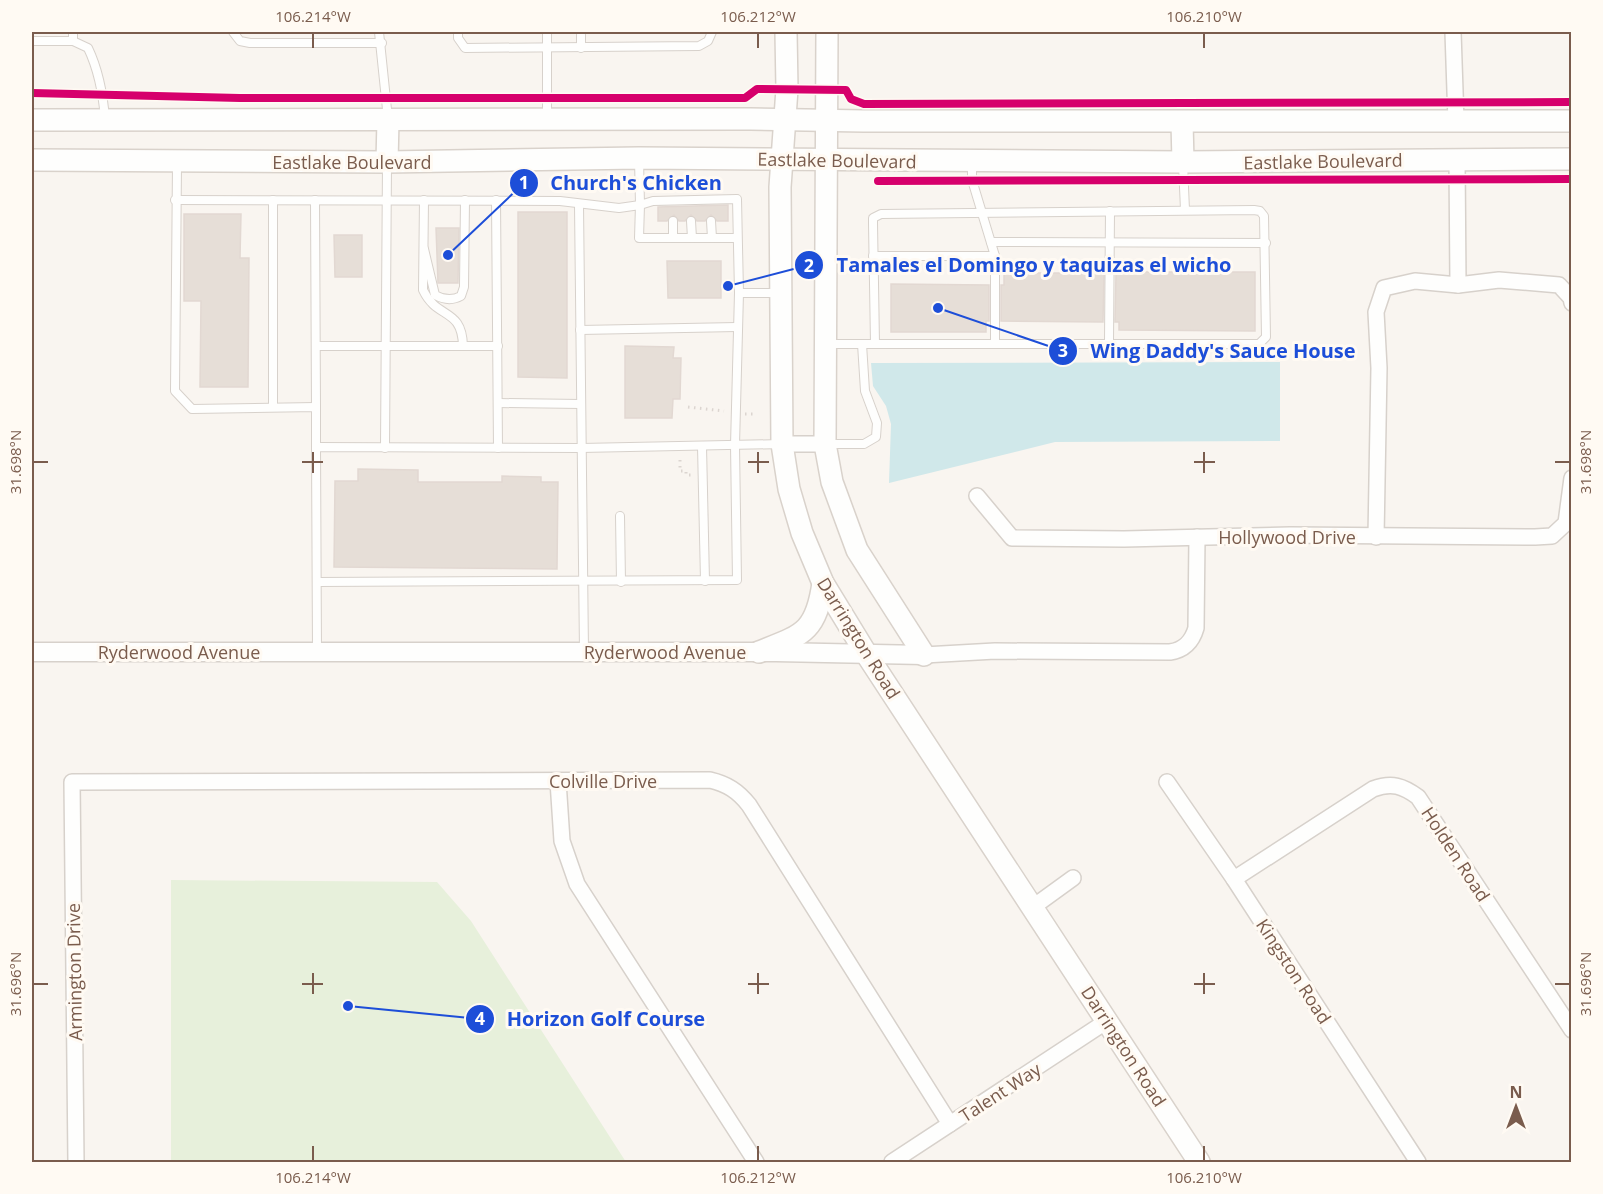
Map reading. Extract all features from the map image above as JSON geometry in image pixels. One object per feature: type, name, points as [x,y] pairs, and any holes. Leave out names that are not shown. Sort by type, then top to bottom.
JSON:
[{"type":"main road","name":"Darrington Road","points":[[786,32],[785,120],[781,160],[782,444],[789,489],[802,533],[823,583],[867,655],[1199,1162]]},
{"type":"main road","points":[[827,32],[825,444],[832,482],[857,550],[924,655]]},
{"type":"main road","points":[[32,120],[1572,121]]},
{"type":"main road","points":[[387,162],[388,120]]},
{"type":"main road","points":[[1182,122],[1183,162]]},
{"type":"main road","name":"Eastlake Boulevard","points":[[32,160],[387,162],[639,158],[1183,162],[1572,159]]},
{"type":"main road","points":[[759,652],[806,630],[816,617],[823,583]]},
{"type":"street","points":[[1453,32],[1456,121]]},
{"type":"street","points":[[1457,159],[1458,285]]},
{"type":"street","points":[[1376,537],[1379,368],[1376,312],[1384,288],[1416,281],[1458,285],[1499,280],[1559,285],[1572,303]]},
{"type":"street","points":[[782,444],[825,444]]},
{"type":"street","name":"Hollywood Drive","points":[[977,496],[1012,538],[1290,535],[1552,536],[1566,523],[1572,478]]},
{"type":"street","name":"Ryderwood Avenue","points":[[32,652],[759,652],[924,655],[1017,651],[1170,652],[1181,649],[1191,641],[1196,628],[1197,537]]},
{"type":"street","name":"Colville Drive","points":[[72,782],[710,780],[723,783],[742,796],[921,1074],[950,1124]]},
{"type":"street","points":[[558,781],[562,841],[577,884],[756,1162]]},
{"type":"street","name":"Armington Drive","points":[[72,782],[76,1162]]},
{"type":"street","name":"Kingston Road","points":[[1167,782],[1234,879],[1418,1162]]},
{"type":"street","name":"Holden Road","points":[[1234,879],[1373,789],[1385,785],[1405,788],[1418,797],[1572,1030]]},
{"type":"street","points":[[1033,907],[1073,878]]},
{"type":"street","name":"Talent Way","points":[[892,1162],[1107,1021]]},
{"type":"lane","points":[[73,32],[73,40]]},
{"type":"lane","points":[[233,32],[240,41],[250,44],[382,43]]},
{"type":"lane","points":[[379,32],[382,43],[388,120]]},
{"type":"lane","points":[[458,32],[458,38],[465,48],[640,47],[682,42],[699,46],[708,41],[712,32]]},
{"type":"lane","points":[[547,32],[548,120]]},
{"type":"lane","points":[[581,35],[581,48]]},
{"type":"lane","points":[[661,36],[661,46]]},
{"type":"lane","points":[[603,37],[603,48]]},
{"type":"lane","points":[[620,37],[620,47]]},
{"type":"lane","points":[[640,37],[640,47]]},
{"type":"lane","points":[[32,41],[73,40],[88,48],[96,66],[103,93],[105,120]]},
{"type":"lane","points":[[639,158],[639,238],[737,238]]},
{"type":"lane","points":[[972,161],[972,180],[995,256],[995,342]]},
{"type":"lane","points":[[177,162],[174,392],[192,409],[316,407]]},
{"type":"lane","points":[[385,448],[387,162]]},
{"type":"lane","points":[[1183,162],[1185,210]]},
{"type":"lane","points":[[175,200],[560,201],[619,208],[673,202],[737,199],[739,293],[735,445],[737,580],[317,582]]},
{"type":"lane","points":[[273,200],[273,407]]},
{"type":"lane","points":[[315,200],[317,652]]},
{"type":"lane","points":[[424,200],[423,290],[429,301],[458,321],[463,333],[463,346]]},
{"type":"lane","points":[[424,249],[435,294],[443,299],[455,299],[461,296],[464,287],[465,200]]},
{"type":"lane","points":[[496,200],[498,448]]},
{"type":"lane","points":[[579,205],[584,652]]},
{"type":"lane","points":[[1109,342],[1110,211]]},
{"type":"lane","points":[[825,344],[875,344],[995,342],[1259,344],[1266,337],[1266,222],[1260,211],[982,212],[876,215],[873,223],[875,344]]},
{"type":"lane","points":[[673,221],[673,238]]},
{"type":"lane","points":[[692,221],[692,238]]},
{"type":"lane","points":[[711,221],[712,238]]},
{"type":"lane","points":[[991,242],[1266,243]]},
{"type":"lane","points":[[873,256],[995,256]]},
{"type":"lane","points":[[739,293],[780,293]]},
{"type":"lane","points":[[580,330],[737,327]]},
{"type":"lane","points":[[825,444],[864,444],[876,437],[877,423],[865,391],[862,344]]},
{"type":"lane","points":[[316,346],[498,346]]},
{"type":"lane","points":[[498,403],[581,404]]},
{"type":"lane","points":[[316,447],[581,448],[782,444]]},
{"type":"lane","points":[[702,446],[705,580]]},
{"type":"lane","points":[[620,516],[621,582]]},
{"type":"path","points":[[688,407],[756,414]]},
{"type":"green space","points":[[171,880],[437,882],[471,921],[626,1162],[171,1162]]},
{"type":"water","points":[[1280,362],[1280,441],[1055,442],[889,483],[891,424],[886,406],[873,386],[871,363]]},
{"type":"building","points":[[728,205],[728,221],[717,221],[711,215],[705,221],[697,221],[691,215],[685,221],[679,221],[674,215],[667,221],[658,221],[658,207]]},
{"type":"building","points":[[518,212],[567,212],[567,378],[518,377]]},
{"type":"building","points":[[184,214],[241,214],[240,258],[249,258],[248,387],[200,387],[201,301],[184,301]]},
{"type":"building","points":[[436,228],[459,228],[458,283],[438,283]]},
{"type":"building","points":[[334,235],[362,235],[362,277],[335,277]]},
{"type":"building","points":[[667,261],[721,261],[721,298],[668,298]]},
{"type":"building","points":[[1119,272],[1255,272],[1255,331],[1119,330],[1119,322],[1115,322],[1116,274]]},
{"type":"building","points":[[1004,273],[1104,273],[1103,322],[1001,321],[1001,285],[1004,285]]},
{"type":"building","points":[[891,284],[989,285],[989,321],[986,321],[986,332],[891,332]]},
{"type":"building","points":[[625,346],[674,347],[673,358],[681,358],[680,399],[673,399],[672,418],[625,418]]},
{"type":"building","points":[[358,469],[418,470],[418,482],[502,482],[502,476],[541,477],[541,482],[558,482],[557,569],[334,567],[335,481],[358,481]]},
{"type":"cycle path","points":[[32,93],[240,98],[745,98],[757,89],[846,90],[851,99],[864,104],[1572,102]]},
{"type":"cycle path","points":[[878,181],[1572,179]]},
{"type":"place","name":"Church's Chicken","points":[[448,255]]},
{"type":"place","name":"Tamales el Domingo y taquizas el wicho","points":[[728,286]]},
{"type":"place","name":"Wing Daddy's Sauce House","points":[[938,308]]},
{"type":"place","name":"Horizon Golf Course","points":[[348,1006]]}]
